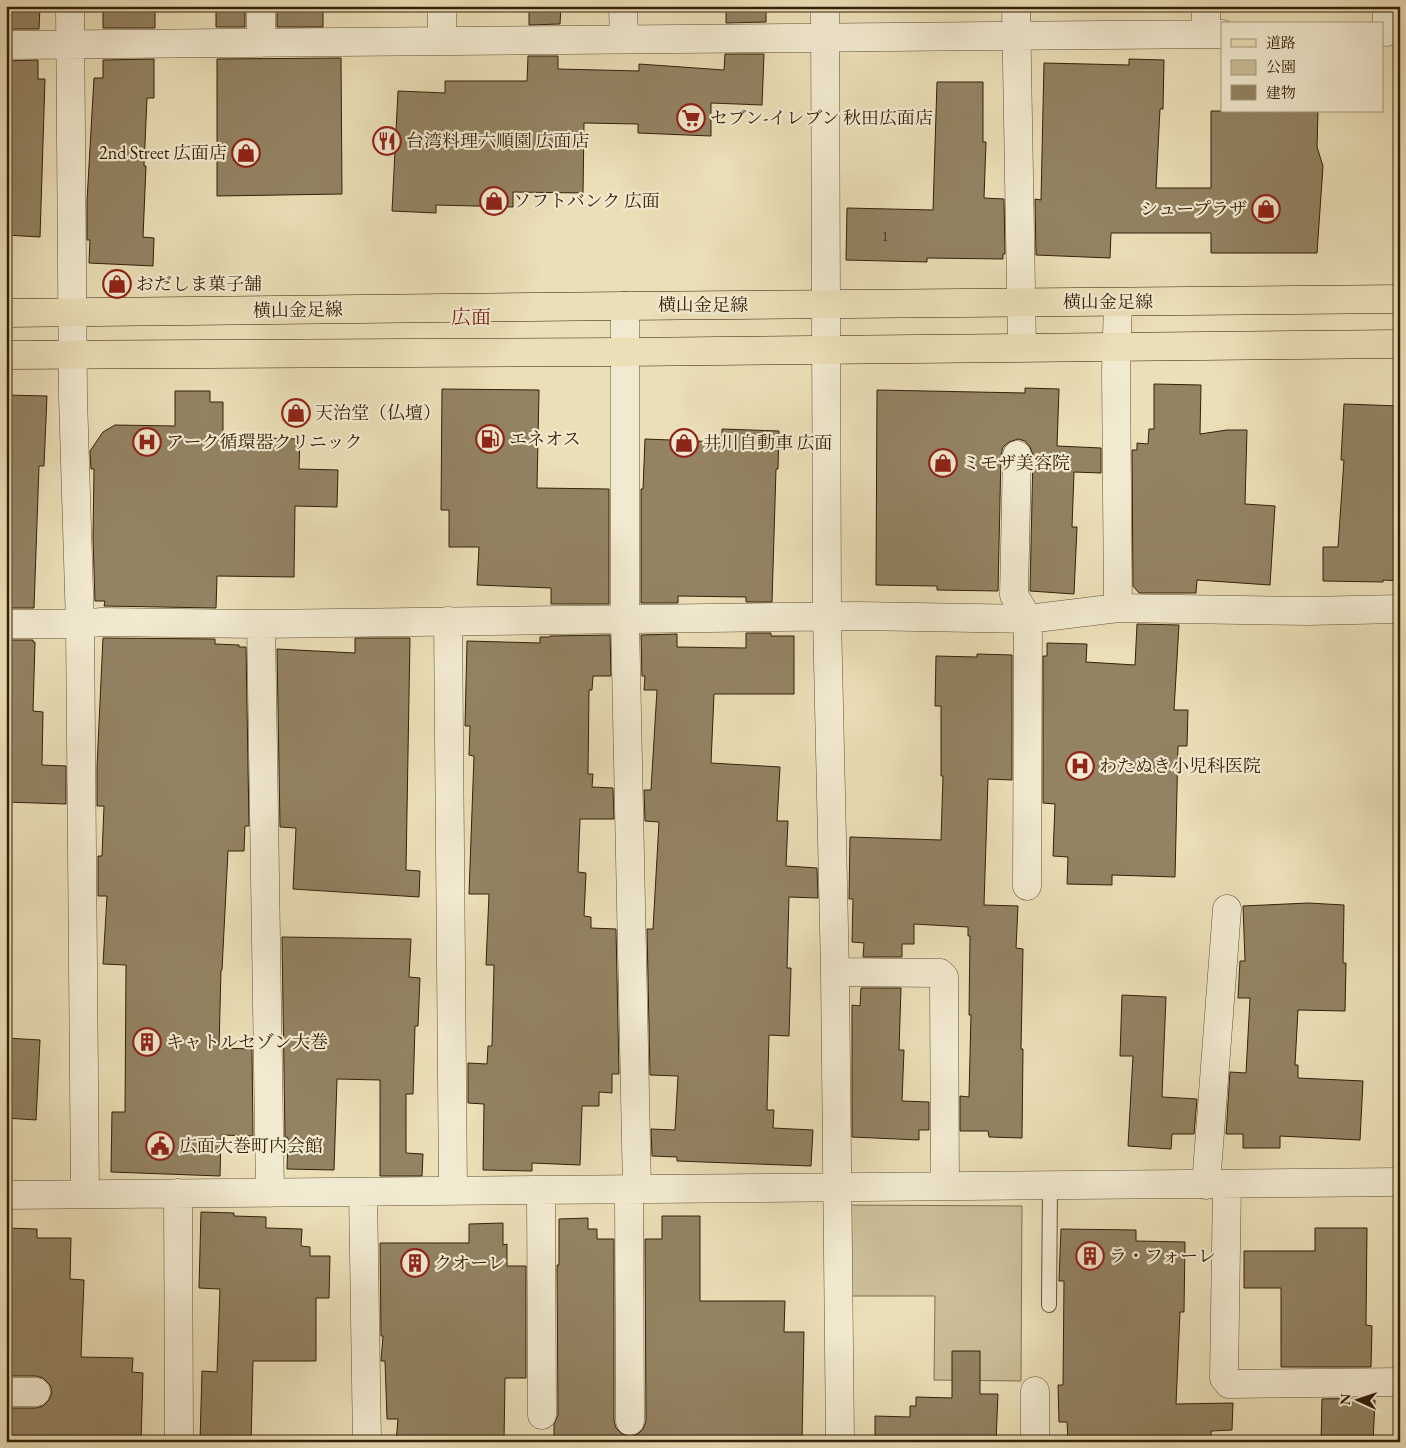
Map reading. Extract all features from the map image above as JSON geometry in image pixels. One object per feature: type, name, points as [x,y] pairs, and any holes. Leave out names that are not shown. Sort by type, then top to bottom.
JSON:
[{"type":"main road","name":"横山金足線","points":[[6,313],[1400,299]]},
{"type":"main road","points":[[6,355],[625,352],[1400,344]]},
{"type":"street","points":[[70,6],[74,313],[73,397],[80,624],[86,1194]]},
{"type":"street","points":[[261,6],[262,43]]},
{"type":"street","points":[[442,6],[442,41]]},
{"type":"street","points":[[623,6],[624,39]]},
{"type":"street","points":[[825,6],[828,616],[835,972],[840,1442]]},
{"type":"street","points":[[1016,6],[1022,347]]},
{"type":"street","points":[[6,45],[1214,34],[1206,6]]},
{"type":"street","points":[[1118,302],[1118,608]]},
{"type":"street","points":[[625,306],[625,619],[633,1189],[630,1421]]},
{"type":"street","points":[[1017,455],[1014,595],[1028,619],[1027,886]]},
{"type":"street","points":[[6,624],[80,624],[102,622],[261,624],[828,616],[1028,619],[1118,608],[1308,611],[1400,609]]},
{"type":"street","points":[[448,621],[453,1191]]},
{"type":"street","points":[[261,624],[270,1193]]},
{"type":"street","points":[[1227,908],[1217,1185],[1224,1378],[1229,1384],[1400,1382]]},
{"type":"street","points":[[835,972],[940,973],[944,977],[945,1186]]},
{"type":"street","points":[[6,1195],[1400,1182]]},
{"type":"street","points":[[541,1190],[542,1415]]},
{"type":"street","points":[[363,1192],[367,1442]]},
{"type":"street","points":[[178,1193],[179,1442]]},
{"type":"street","points":[[1035,1391],[1035,1442]]},
{"type":"street","points":[[6,1392],[36,1392]]},
{"type":"lane","points":[[1049,1304],[1050,1186]]},
{"type":"green space","points":[[844,1205],[1022,1206],[1021,1381],[934,1380],[935,1296],[843,1296]]},
{"type":"building","points":[[6,6],[40,6],[39,29],[6,29]]},
{"type":"building","points":[[103,6],[155,6],[155,28],[103,28]]},
{"type":"building","points":[[216,6],[245,6],[245,27],[216,27]]},
{"type":"building","points":[[277,6],[323,6],[323,27],[277,27]]},
{"type":"building","points":[[529,6],[561,6],[560,24],[529,25]]},
{"type":"building","points":[[726,6],[766,6],[766,22],[726,23]]},
{"type":"building","points":[[725,54],[764,54],[762,105],[711,103],[711,136],[638,133],[638,124],[584,123],[583,193],[513,192],[513,207],[436,205],[436,213],[392,211],[398,91],[445,93],[445,81],[527,81],[528,56],[558,56],[558,69],[639,71],[639,64],[724,70]]},
{"type":"building","points":[[341,58],[342,194],[217,196],[217,59]]},
{"type":"building","points":[[154,59],[154,98],[147,98],[143,237],[154,238],[153,266],[89,263],[90,240],[87,240],[87,201],[94,78],[103,78],[103,60]]},
{"type":"building","points":[[1129,59],[1164,60],[1163,109],[1160,109],[1156,188],[1211,188],[1211,111],[1318,112],[1317,147],[1323,166],[1317,253],[1211,253],[1211,233],[1111,233],[1110,258],[1036,255],[1035,199],[1041,200],[1044,63],[1129,65]]},
{"type":"building","points":[[38,60],[38,79],[45,79],[40,237],[6,235],[6,61]]},
{"type":"building","points":[[937,82],[983,82],[983,142],[986,142],[984,198],[1004,199],[1005,254],[1003,254],[1003,259],[927,258],[927,262],[846,260],[847,208],[933,210]]},
{"type":"building","points":[[1154,384],[1201,385],[1200,434],[1227,430],[1247,430],[1245,504],[1275,506],[1270,585],[1197,580],[1196,593],[1139,593],[1133,586],[1132,450],[1137,450],[1137,443],[1148,444],[1149,429],[1154,429]]},
{"type":"building","points":[[1025,388],[1059,389],[1057,446],[1101,448],[1101,473],[1074,472],[1072,527],[1077,527],[1074,594],[1030,591],[1033,455],[1025,441],[1018,439],[1009,442],[1003,447],[1001,455],[998,591],[937,590],[937,586],[876,585],[877,390],[1025,393]]},
{"type":"building","name":"エネオス","points":[[442,389],[539,390],[537,488],[609,489],[609,604],[551,604],[551,588],[477,585],[479,547],[449,547],[449,510],[441,510]]},
{"type":"building","points":[[175,391],[210,391],[210,402],[223,402],[223,437],[300,439],[299,469],[338,470],[337,507],[295,506],[294,577],[217,576],[216,608],[104,606],[105,601],[95,601],[93,538],[94,469],[91,469],[90,451],[103,432],[115,425],[175,426]]},
{"type":"building","points":[[6,395],[47,396],[44,466],[39,466],[34,608],[6,608]]},
{"type":"building","points":[[1344,404],[1400,406],[1400,581],[1323,581],[1323,547],[1338,547],[1344,460],[1341,460]]},
{"type":"building","points":[[722,429],[779,431],[772,602],[746,602],[746,597],[678,596],[678,603],[641,603],[641,489],[643,489],[645,439],[722,442]]},
{"type":"building","points":[[1137,624],[1179,625],[1174,710],[1188,710],[1187,746],[1178,746],[1175,877],[1112,875],[1112,885],[1067,884],[1068,857],[1053,856],[1055,804],[1043,803],[1043,656],[1047,656],[1047,643],[1087,644],[1086,662],[1135,665]]},
{"type":"building","points":[[746,633],[771,633],[771,636],[794,636],[794,694],[714,694],[711,763],[780,767],[777,821],[788,821],[786,866],[817,868],[818,898],[789,897],[787,968],[791,968],[789,1036],[769,1035],[767,1110],[774,1110],[773,1128],[813,1130],[811,1166],[677,1161],[677,1157],[652,1156],[651,1129],[675,1130],[678,1076],[650,1075],[647,929],[653,929],[659,822],[645,821],[644,790],[651,790],[657,690],[644,690],[645,676],[642,676],[641,635],[677,634],[677,647],[746,648]]},
{"type":"building","points":[[610,635],[611,676],[593,676],[592,690],[589,690],[588,774],[593,774],[592,787],[613,788],[614,819],[580,819],[578,872],[586,873],[584,916],[591,917],[591,928],[616,929],[619,1074],[612,1074],[612,1093],[599,1092],[599,1106],[582,1106],[580,1165],[532,1163],[532,1171],[483,1170],[484,1104],[468,1103],[468,1063],[487,1064],[488,1046],[492,1046],[494,965],[486,965],[489,894],[469,894],[474,756],[469,755],[470,726],[465,726],[467,641],[540,643],[540,637]]},
{"type":"building","points":[[103,638],[215,639],[215,644],[246,647],[249,826],[245,826],[244,851],[228,851],[221,970],[219,1048],[252,1049],[253,1136],[221,1135],[220,1176],[111,1172],[112,1112],[125,1112],[126,965],[103,964],[107,896],[98,896],[98,856],[102,856],[104,806],[97,806]]},
{"type":"building","points":[[355,638],[410,638],[406,870],[420,871],[419,897],[293,889],[296,828],[280,827],[277,649],[355,653]]},
{"type":"building","points":[[6,640],[33,640],[35,642],[33,711],[43,712],[42,765],[66,766],[66,804],[6,802]]},
{"type":"building","points":[[977,654],[1012,655],[1012,780],[988,779],[984,905],[1018,906],[1016,948],[1023,949],[1022,1138],[989,1137],[988,1131],[960,1131],[960,1096],[969,1097],[971,1015],[969,1015],[970,936],[968,936],[968,927],[914,924],[914,944],[902,944],[902,957],[863,957],[864,943],[852,942],[853,899],[849,899],[850,837],[941,840],[943,776],[941,776],[941,706],[935,706],[936,656],[977,657]]},
{"type":"building","points":[[1308,903],[1344,905],[1343,963],[1346,963],[1345,1011],[1298,1010],[1295,1065],[1298,1065],[1298,1078],[1363,1081],[1360,1140],[1280,1136],[1280,1148],[1243,1148],[1243,1134],[1226,1134],[1230,1072],[1246,1073],[1250,998],[1238,998],[1240,961],[1245,961],[1243,906]]},
{"type":"building","points":[[282,937],[411,939],[409,977],[420,978],[418,1026],[415,1026],[413,1094],[406,1094],[406,1153],[423,1154],[422,1176],[380,1176],[380,1080],[337,1079],[334,1170],[287,1169],[288,1138],[285,1137]]},
{"type":"building","points":[[861,988],[901,988],[899,1050],[904,1050],[902,1101],[929,1102],[929,1130],[919,1130],[919,1140],[852,1137],[852,1005],[860,1006]]},
{"type":"building","points":[[1122,995],[1166,997],[1162,1097],[1197,1099],[1194,1134],[1172,1134],[1171,1149],[1128,1146],[1133,1056],[1120,1056]]},
{"type":"building","points":[[6,1038],[40,1040],[36,1120],[6,1118]]},
{"type":"building","points":[[201,1212],[234,1213],[234,1216],[266,1217],[266,1228],[302,1229],[301,1246],[310,1247],[310,1256],[330,1256],[329,1298],[316,1298],[316,1361],[253,1361],[251,1442],[200,1442],[202,1371],[217,1372],[220,1289],[199,1288]]},
{"type":"building","points":[[662,1216],[700,1216],[700,1301],[785,1301],[784,1332],[804,1332],[802,1442],[766,1442],[766,1438],[601,1438],[601,1442],[554,1442],[554,1424],[558,1415],[557,1265],[559,1265],[559,1219],[588,1218],[588,1229],[597,1229],[597,1239],[614,1239],[614,1421],[616,1428],[622,1434],[631,1437],[643,1429],[646,1421],[645,1239],[662,1239]]},
{"type":"building","points":[[503,1223],[503,1245],[507,1244],[507,1266],[526,1266],[526,1378],[505,1378],[504,1442],[396,1442],[398,1419],[387,1419],[385,1361],[381,1361],[383,1336],[381,1336],[380,1243],[469,1243],[469,1224]]},
{"type":"building","points":[[6,1228],[37,1229],[37,1238],[71,1238],[70,1279],[84,1280],[81,1357],[133,1358],[132,1372],[143,1373],[141,1442],[6,1442],[6,1408],[36,1408],[43,1406],[49,1400],[52,1392],[50,1385],[43,1378],[36,1376],[6,1376]]},
{"type":"building","points":[[1315,1228],[1367,1228],[1366,1325],[1372,1326],[1371,1367],[1281,1367],[1281,1288],[1244,1288],[1244,1251],[1315,1251]]},
{"type":"building","points":[[1061,1229],[1136,1230],[1136,1241],[1185,1242],[1184,1312],[1180,1312],[1176,1404],[1233,1403],[1232,1430],[1211,1431],[1211,1442],[1081,1442],[1081,1439],[1068,1439],[1067,1422],[1059,1422],[1058,1385],[1063,1385],[1064,1281],[1059,1281]]},
{"type":"building","points":[[952,1351],[980,1351],[980,1394],[998,1394],[996,1442],[875,1442],[875,1416],[910,1417],[910,1406],[916,1406],[916,1397],[952,1398]]},
{"type":"building","points":[[1370,1398],[1370,1400],[1375,1400],[1373,1442],[1321,1442],[1322,1399]]},
{"type":"place","name":"セブン-イレブン 秋田広面店","points":[[691,118]]},
{"type":"place","name":"台湾料理六順園 広面店","points":[[387,141]]},
{"type":"place","name":"2nd Street 広面店","points":[[246,153]]},
{"type":"place","name":"ソフトバンク 広面","points":[[494,201]]},
{"type":"place","name":"シュープラザ","points":[[1266,209]]},
{"type":"place","name":"おだしま菓子舗","points":[[117,284]]},
{"type":"place","name":"天治堂（仏壇）","points":[[296,413]]},
{"type":"place","name":"エネオス","points":[[490,439]]},
{"type":"place","name":"アーク循環器クリニック","points":[[147,442]]},
{"type":"place","name":"井川自動車 広面","points":[[684,443]]},
{"type":"place","name":"ミモザ美容院","points":[[943,463]]},
{"type":"place","name":"わたぬき小児科医院","points":[[1080,766]]},
{"type":"place","name":"キャトルセゾン大巻","points":[[147,1042]]},
{"type":"place","name":"広面大巻町内会館","points":[[160,1146]]},
{"type":"place","name":"ラ・フォーレ","points":[[1090,1256]]},
{"type":"place","name":"クオーレ","points":[[415,1263]]},
{"type":"district","name":"広面","points":[[471,317]]}]
